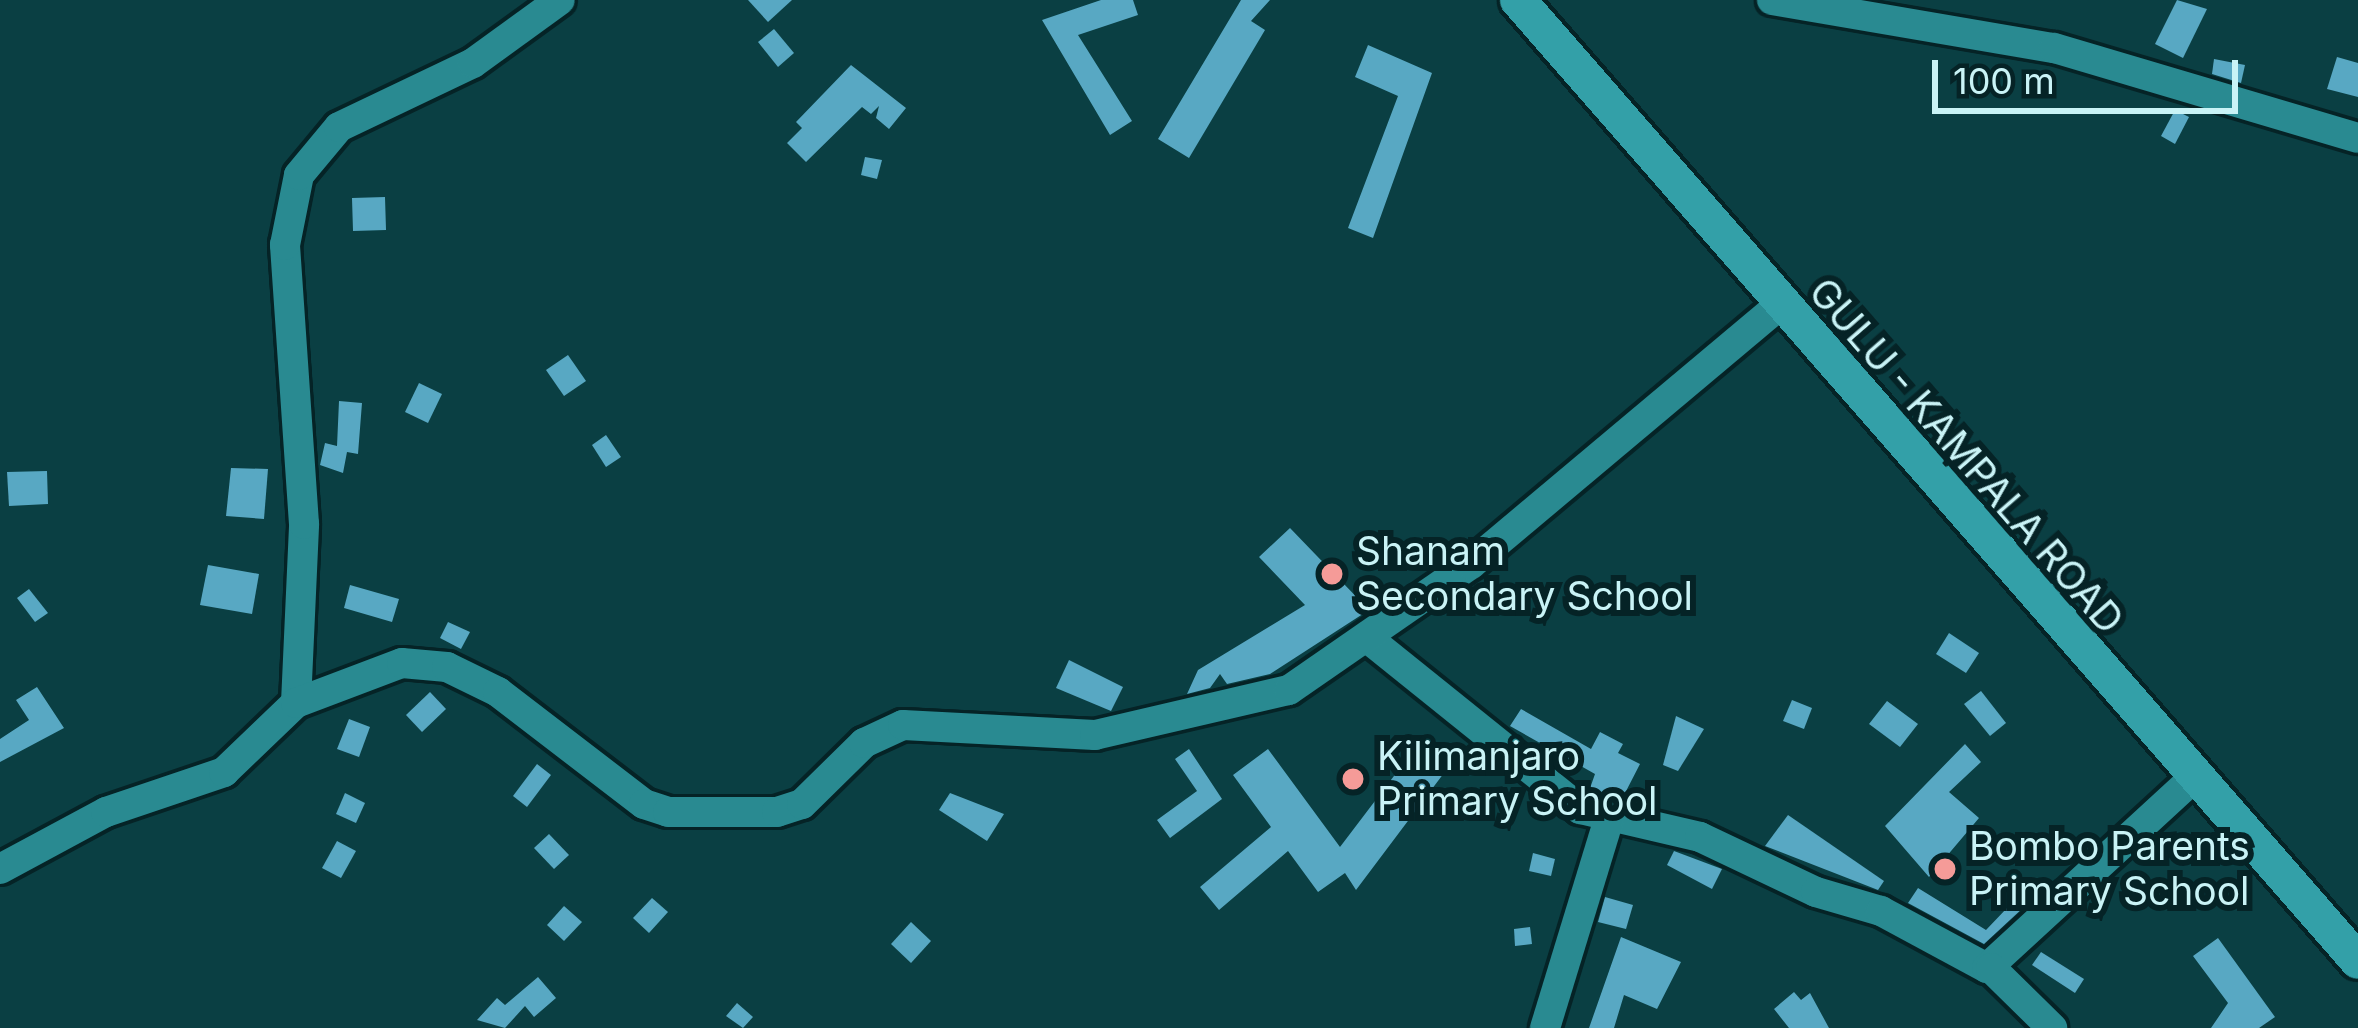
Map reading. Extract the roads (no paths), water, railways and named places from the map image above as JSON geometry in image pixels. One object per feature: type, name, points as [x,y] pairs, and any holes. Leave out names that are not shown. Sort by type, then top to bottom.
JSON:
[{"type":"main road","name":"GULU - KAMPALA ROAD","points":[[1518,0],[1779,306],[2358,961]]},
{"type":"street","points":[[296,704],[304,524],[285,245],[299,175],[339,127],[473,63],[560,0]]},
{"type":"street","points":[[1772,0],[2054,49],[2358,138]]},
{"type":"street","points":[[0,869],[106,812],[224,772],[296,704],[402,663],[446,667],[498,692],[644,804],[668,812],[777,812],[821,790],[863,743],[903,725],[1119,732],[1196,706],[1289,690],[1370,640],[1779,306]]},
{"type":"street","points":[[1370,640],[1553,794],[1608,821],[1662,824],[1816,892],[1881,911],[1991,968],[2052,1028]]},
{"type":"street","points":[[1991,968],[2195,776]]},
{"type":"street","points":[[1545,1028],[1608,821]]},
{"type":"place","name":"Shanam Secondary School","points":[[1332,574]]},
{"type":"place","name":"Kilimanjaro Primary School","points":[[1353,779]]},
{"type":"place","name":"Bombo Parents Primary School","points":[[1945,869]]}]
